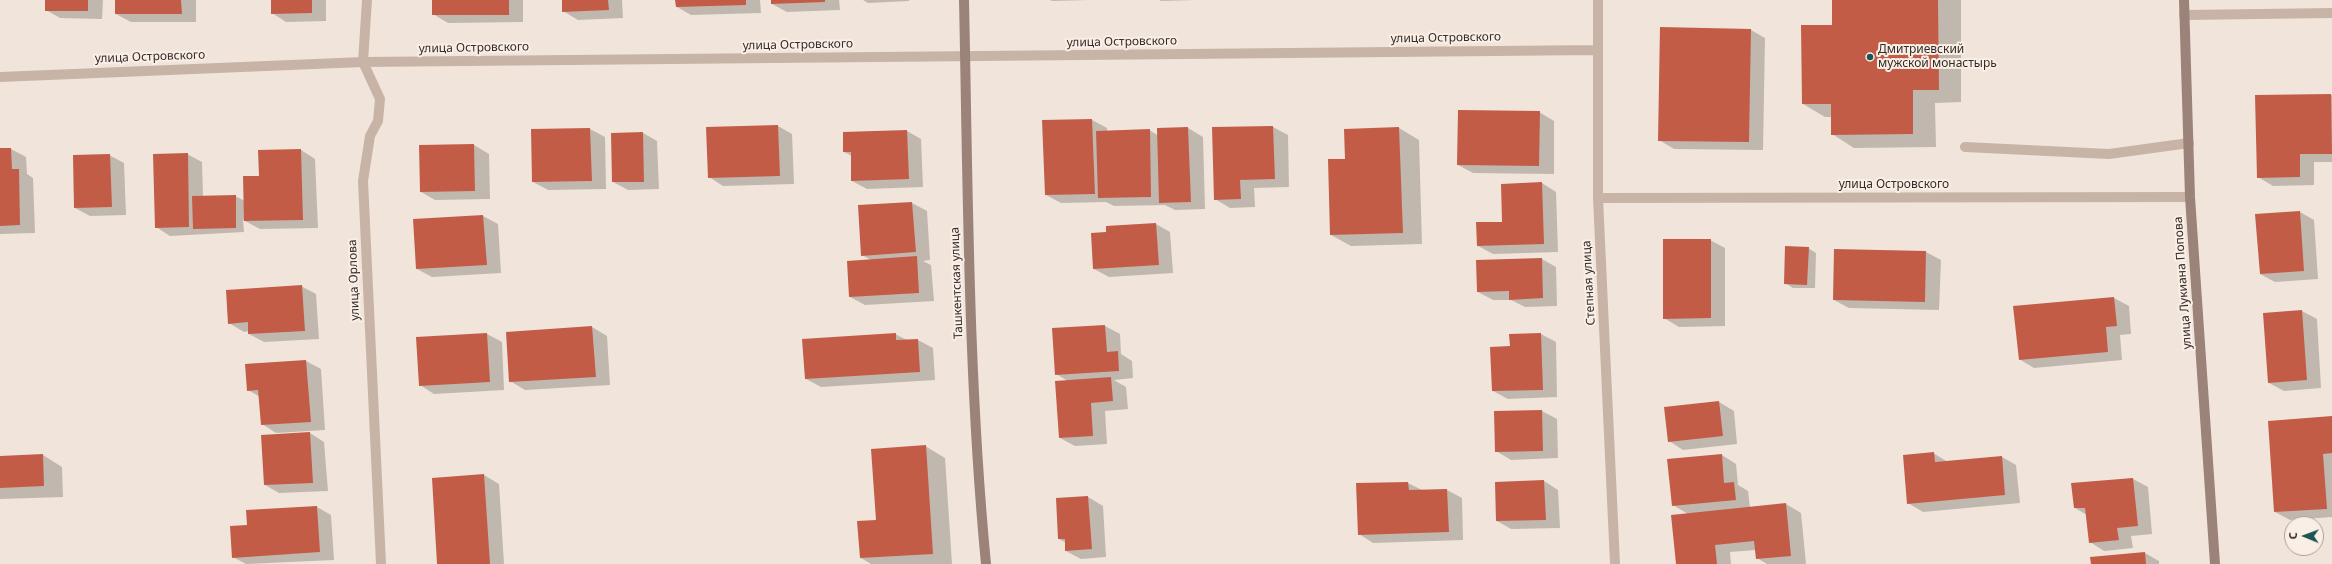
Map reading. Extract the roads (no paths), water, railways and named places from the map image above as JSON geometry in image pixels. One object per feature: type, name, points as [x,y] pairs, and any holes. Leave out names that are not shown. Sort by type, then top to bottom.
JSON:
[{"type":"street","name":"улица Орлова","points":[[367,0],[364,62],[380,99],[378,121],[370,136],[363,181],[381,564]]},
{"type":"street","name":"Ташкентская улица","points":[[964,0],[968,274],[979,489],[986,564]]},
{"type":"street","name":"Степная улица","points":[[1598,0],[1598,198],[1615,564]]},
{"type":"street","name":"улица Лукиана Попова","points":[[2184,0],[2190,197],[2215,564]]},
{"type":"street","points":[[2184,15],[2332,13]]},
{"type":"street","name":"улица Островского","points":[[0,77],[364,62],[1597,50]]},
{"type":"street","points":[[1965,147],[2109,154],[2189,143]]},
{"type":"street","name":"улица Островского","points":[[1598,198],[2190,197]]},
{"type":"place","name":"Дмитриевский мужской монастырь","points":[[1870,57]]}]
